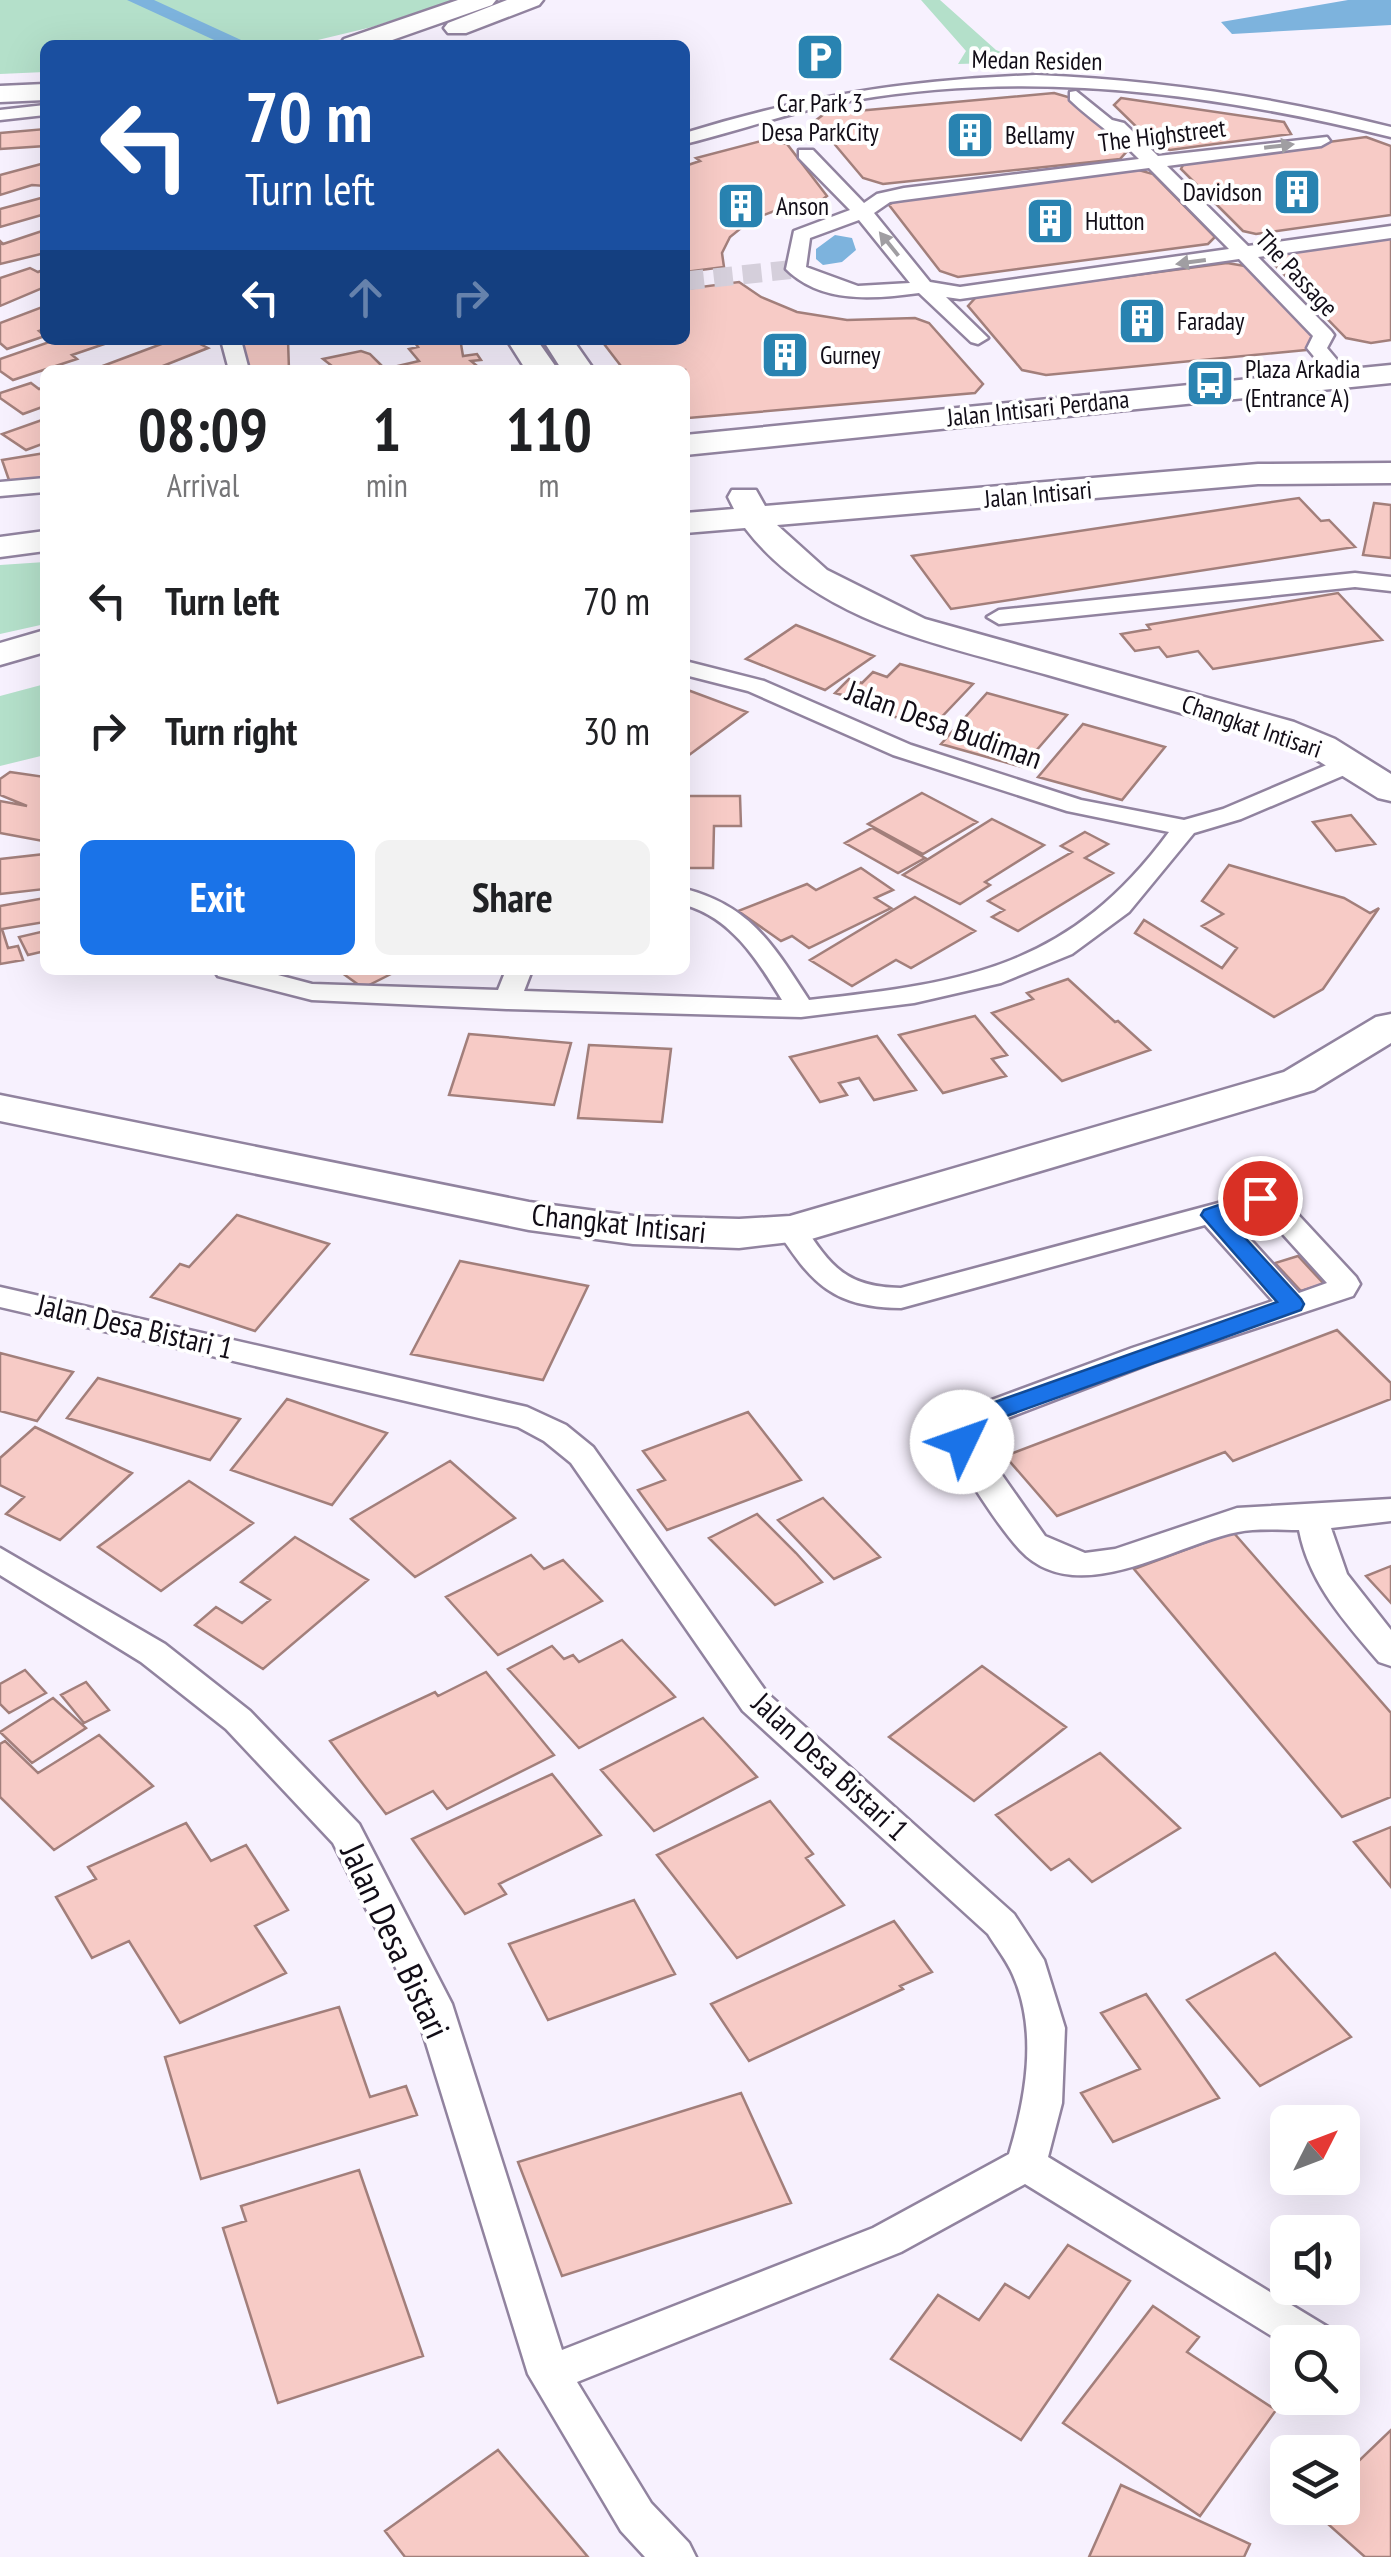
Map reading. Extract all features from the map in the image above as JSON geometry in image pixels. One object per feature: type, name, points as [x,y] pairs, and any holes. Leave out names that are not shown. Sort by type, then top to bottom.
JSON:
[{"type":"street","points":[[367,40],[483,0]]},
{"type":"street","points":[[418,40],[530,0]]},
{"type":"street","name":"Medan Residen","points":[[690,120],[760,101],[849,85],[931,74],[999,72],[1127,75],[1228,85],[1328,102],[1391,119]]},
{"type":"street","points":[[0,81],[40,80]]},
{"type":"street","name":"Medan Residen","points":[[690,137],[768,112],[831,98],[927,85],[997,83],[1104,85],[1218,96],[1316,113],[1391,132]]},
{"type":"street","points":[[0,94],[40,92]]},
{"type":"street","name":"The Passage","points":[[1076,96],[1106,124],[1118,126],[1324,335],[1317,348],[1333,367]]},
{"type":"street","points":[[0,115],[40,111]]},
{"type":"street","name":"The Highstreet","points":[[924,287],[858,295],[828,286],[796,269],[801,235],[863,212],[884,198],[904,194],[1321,140]]},
{"type":"street","points":[[806,154],[863,212],[924,287],[978,338]]},
{"type":"street","points":[[924,287],[960,293],[1391,232]]},
{"type":"street","name":"Jalan Intisari Perdana","points":[[690,449],[1391,374]]},
{"type":"street","name":"Jalan Intisari Perdana","points":[[690,449],[1391,394]]},
{"type":"street","name":"Jalan Intisari","points":[[690,502],[748,507],[1188,460],[1296,453],[1391,454]]},
{"type":"street","name":"Jalan Intisari","points":[[790,504],[897,504],[1258,474],[1391,473]]},
{"type":"street","points":[[0,489],[40,485]]},
{"type":"street","points":[[790,504],[819,574]]},
{"type":"street","points":[[819,574],[830,543],[848,523],[897,504]]},
{"type":"street","name":"Jalan Intisari","points":[[690,524],[748,507]]},
{"type":"street","name":"Changkat Intisari","points":[[748,507],[779,551],[878,612],[913,626],[1281,730],[1352,763],[1391,790]]},
{"type":"street","points":[[0,521],[40,516]]},
{"type":"street","points":[[690,526],[740,541],[819,574]]},
{"type":"street","points":[[0,547],[40,542]]},
{"type":"street","points":[[999,617],[1355,580],[1391,584]]},
{"type":"street","points":[[0,654],[40,642]]},
{"type":"street","points":[[0,679],[40,669]]},
{"type":"street","name":"Jalan Desa Budiman","points":[[690,669],[756,686],[902,750],[1058,801],[1185,828],[1232,814],[1352,763]]},
{"type":"street","points":[[246,975],[312,992],[801,1009],[953,986],[1022,966],[1091,931],[1149,878],[1185,828]]},
{"type":"street","points":[[690,899],[704,900],[752,934],[801,1009]]},
{"type":"street","points":[[507,1001],[517,975]]},
{"type":"street","name":"Changkat Intisari","points":[[0,1108],[489,1209],[638,1233],[742,1235],[792,1230],[1299,1081],[1391,1026]]},
{"type":"street","points":[[792,1230],[824,1276],[846,1292],[872,1299],[901,1298],[1267,1199],[1346,1284],[1342,1290],[1292,1304],[989,1413],[972,1423],[962,1442],[995,1495],[1033,1544],[1059,1558],[1085,1565],[1117,1560],[1236,1520],[1391,1510]]},
{"type":"street","points":[[1212,1215],[1292,1304]]},
{"type":"street","points":[[1248,1256],[1303,1239]]},
{"type":"street","name":"Jalan Desa Bistari 1","points":[[0,1297],[527,1418],[555,1432],[582,1455],[755,1702],[1001,1924],[1031,1970],[1046,2028],[1043,2103],[1026,2164]]},
{"type":"street","points":[[1313,1518],[1327,1575],[1391,1652]]},
{"type":"street","name":"Jalan Desa Bistari","points":[[0,1560],[153,1653],[238,1720],[346,1834],[433,2004],[549,2374],[636,2517],[674,2557]]},
{"type":"street","points":[[549,2374],[887,2240],[1026,2164],[1289,2325]]},
{"type":"green space","points":[[0,0],[454,0],[318,40],[40,40],[40,72],[0,74]]},
{"type":"green space","points":[[921,0],[940,0],[996,50],[1025,62],[958,64],[966,51]]},
{"type":"green space","points":[[40,562],[40,625],[0,634],[0,565]]},
{"type":"green space","points":[[40,685],[40,756],[0,766],[0,696]]},
{"type":"water","points":[[127,0],[154,0],[241,40],[214,40]]},
{"type":"water","points":[[1348,0],[1391,0],[1391,25],[1232,34],[1221,22]]},
{"type":"water","points":[[835,235],[852,238],[856,250],[842,262],[823,265],[816,259],[816,249]]},
{"type":"building","name":"Bellamy","points":[[1054,93],[1075,99],[1129,149],[1120,159],[883,184],[863,178],[815,121],[824,114]]},
{"type":"building","points":[[1121,98],[1284,122],[1291,134],[1170,150],[1156,146],[1114,105]]},
{"type":"building","points":[[40,129],[40,146],[0,149],[0,133]]},
{"type":"building","name":"Davidson","points":[[1366,137],[1391,146],[1391,215],[1256,234],[1243,231],[1181,169],[1185,161]]},
{"type":"building","name":"Anson","points":[[765,140],[787,144],[827,196],[819,202],[777,210],[751,220],[730,237],[722,253],[724,267],[690,271],[690,164],[700,161],[696,158]]},
{"type":"building","points":[[40,164],[40,186],[0,195],[0,175]]},
{"type":"building","name":"Hutton","points":[[1135,169],[1153,174],[1215,237],[1208,244],[958,277],[940,271],[889,205],[898,198]]},
{"type":"building","points":[[40,198],[40,215],[0,227],[0,209]]},
{"type":"building","points":[[40,232],[40,254],[0,264],[0,241],[3,244]]},
{"type":"building","points":[[1391,237],[1391,340],[1371,343],[1346,338],[1271,261],[1281,253]]},
{"type":"building","name":"Faraday","points":[[1227,263],[1245,266],[1318,336],[1306,350],[1046,375],[1022,370],[968,306],[977,296]]},
{"type":"building","points":[[30,268],[40,271],[40,289],[0,306],[0,278]]},
{"type":"building","name":"Gurney","points":[[739,282],[761,297],[797,312],[847,320],[915,318],[929,323],[983,384],[975,393],[690,418],[690,365],[620,365],[605,345],[690,345],[690,288]]},
{"type":"building","points":[[40,308],[40,338],[7,349],[0,343],[0,323]]},
{"type":"building","points":[[41,345],[101,345],[72,355],[77,359],[40,365],[40,371],[13,380],[0,371],[0,359]]},
{"type":"building","points":[[159,345],[208,348],[166,365],[105,365]]},
{"type":"building","points":[[238,345],[288,345],[289,365],[244,365]]},
{"type":"building","points":[[461,345],[463,356],[477,354],[481,360],[471,361],[476,365],[402,365],[419,361],[409,349]]},
{"type":"building","points":[[361,351],[381,365],[331,365],[323,359]]},
{"type":"building","points":[[31,383],[40,389],[40,408],[23,414],[0,398],[0,393]]},
{"type":"building","points":[[40,421],[40,445],[26,450],[2,434]]},
{"type":"building","points":[[40,454],[40,479],[10,483],[2,460]]},
{"type":"building","points":[[1299,498],[1321,521],[1329,520],[1355,547],[951,609],[912,556]]},
{"type":"building","points":[[1374,503],[1391,505],[1391,558],[1363,555]]},
{"type":"building","points":[[1338,593],[1382,640],[1213,669],[1198,651],[1167,657],[1159,647],[1135,651],[1121,634],[1150,629],[1147,625]]},
{"type":"building","points":[[796,625],[874,656],[825,690],[746,659]]},
{"type":"building","points":[[900,664],[973,684],[932,727],[866,709],[871,703],[835,693],[849,679],[862,683],[873,672],[887,677]]},
{"type":"building","points":[[690,691],[747,712],[690,754]]},
{"type":"building","points":[[987,693],[1067,715],[1022,767],[941,744]]},
{"type":"building","points":[[1083,724],[1165,747],[1122,800],[1038,777]]},
{"type":"building","points":[[10,772],[40,776],[40,840],[0,833],[0,801],[27,806],[0,795],[0,779]]},
{"type":"building","points":[[922,793],[977,822],[923,854],[868,824]]},
{"type":"building","points":[[690,796],[740,796],[741,826],[714,826],[713,868],[690,868]]},
{"type":"building","points":[[1351,815],[1375,844],[1336,851],[1313,822]]},
{"type":"building","points":[[992,819],[1044,845],[985,882],[990,885],[960,904],[903,875]]},
{"type":"building","points":[[872,828],[925,858],[898,873],[845,843]]},
{"type":"building","points":[[1085,832],[1108,844],[1085,858],[1113,873],[1018,931],[992,917],[1004,910],[988,901],[1072,852],[1061,846]]},
{"type":"building","points":[[40,855],[40,890],[0,894],[0,859]]},
{"type":"building","points":[[1229,865],[1344,898],[1370,913],[1379,908],[1323,989],[1274,1017],[1135,933],[1144,920],[1222,968],[1237,948],[1202,926],[1223,914],[1202,901]]},
{"type":"building","points":[[861,868],[893,890],[875,898],[891,908],[809,948],[792,936],[781,941],[738,911],[807,884],[816,890]]},
{"type":"building","points":[[915,897],[975,931],[911,968],[896,960],[852,986],[810,960]]},
{"type":"building","points":[[40,899],[40,923],[2,929],[8,948],[18,946],[23,960],[0,964],[0,906]]},
{"type":"building","points":[[40,932],[40,952],[28,955],[19,937]]},
{"type":"building","points":[[345,975],[389,975],[363,988]]},
{"type":"building","points":[[1068,979],[1150,1050],[1062,1081],[992,1013],[1033,999],[1027,993]]},
{"type":"building","points":[[975,1016],[1007,1055],[992,1059],[1006,1076],[943,1093],[899,1035]]},
{"type":"building","points":[[469,1034],[571,1043],[554,1105],[449,1095]]},
{"type":"building","points":[[877,1036],[916,1090],[874,1100],[859,1078],[839,1083],[847,1095],[820,1102],[790,1057]]},
{"type":"building","points":[[589,1045],[671,1049],[662,1122],[578,1118]]},
{"type":"building","points":[[237,1215],[329,1244],[255,1331],[151,1297],[180,1264],[189,1267]]},
{"type":"building","points":[[1298,1256],[1324,1284],[1301,1291],[1275,1263]]},
{"type":"building","points":[[460,1261],[588,1286],[543,1380],[411,1354]]},
{"type":"building","points":[[1337,1330],[1391,1383],[1391,1399],[1233,1461],[1225,1452],[1057,1516],[1005,1456]]},
{"type":"building","points":[[0,1353],[73,1372],[37,1421],[0,1411]]},
{"type":"building","points":[[98,1378],[240,1419],[210,1460],[67,1418]]},
{"type":"building","points":[[287,1399],[387,1433],[332,1505],[231,1470]]},
{"type":"building","points":[[748,1412],[801,1480],[667,1530],[638,1490],[665,1480],[643,1451]]},
{"type":"building","points":[[35,1427],[132,1473],[60,1540],[6,1514],[24,1497],[0,1485],[0,1458]]},
{"type":"building","points":[[450,1461],[515,1518],[415,1577],[351,1519]]},
{"type":"building","points":[[189,1481],[253,1523],[161,1591],[98,1547]]},
{"type":"building","points":[[823,1498],[880,1557],[834,1579],[778,1520]]},
{"type":"building","points":[[757,1514],[822,1582],[775,1605],[709,1538]]},
{"type":"building","points":[[1233,1532],[1391,1713],[1391,1797],[1342,1817],[1134,1569]]},
{"type":"building","points":[[295,1537],[368,1580],[263,1669],[195,1625],[216,1607],[242,1623],[270,1600],[241,1582]]},
{"type":"building","points":[[531,1555],[544,1569],[563,1560],[602,1601],[498,1655],[446,1597]]},
{"type":"building","points":[[1391,1566],[1391,1603],[1366,1576]]},
{"type":"building","points":[[622,1640],[675,1697],[579,1748],[508,1669],[552,1646],[564,1659],[573,1655],[579,1662]]},
{"type":"building","points":[[982,1666],[1066,1727],[974,1801],[889,1737]]},
{"type":"building","points":[[25,1670],[46,1693],[9,1713],[0,1704],[0,1684]]},
{"type":"building","points":[[486,1672],[554,1755],[447,1809],[433,1791],[386,1814],[330,1741]]},
{"type":"building","points":[[86,1682],[109,1710],[84,1723],[61,1695]]},
{"type":"building","points":[[53,1698],[86,1728],[32,1763],[0,1732]]},
{"type":"building","points":[[703,1718],[757,1777],[654,1831],[601,1770]]},
{"type":"building","points":[[99,1735],[153,1786],[54,1850],[0,1797],[0,1744],[5,1741],[38,1773]]},
{"type":"building","points":[[1100,1753],[1180,1828],[1092,1882],[1069,1859],[1051,1870],[996,1815]]},
{"type":"building","points":[[552,1774],[601,1835],[499,1884],[506,1894],[465,1914],[412,1839]]},
{"type":"building","points":[[770,1801],[813,1854],[806,1858],[844,1905],[737,1958],[657,1855]]},
{"type":"building","points":[[186,1823],[211,1861],[246,1845],[288,1910],[255,1926],[286,1973],[180,2023],[129,1941],[92,1958],[56,1897],[96,1879],[88,1867]]},
{"type":"building","points":[[1391,1827],[1391,1887],[1354,1842]]},
{"type":"building","points":[[634,1900],[675,1974],[548,2020],[509,1944]]},
{"type":"building","points":[[894,1921],[932,1972],[749,2061],[711,2004]]},
{"type":"building","points":[[1275,1953],[1351,2037],[1260,2086],[1187,2000]]},
{"type":"building","points":[[1146,1994],[1219,2098],[1113,2142],[1081,2093],[1140,2069],[1101,2013]]},
{"type":"building","points":[[339,2007],[370,2097],[406,2086],[417,2115],[201,2179],[165,2057]]},
{"type":"building","points":[[741,2093],[791,2203],[562,2276],[518,2162]]},
{"type":"building","points":[[359,2170],[423,2356],[278,2403],[223,2228],[246,2221],[241,2206]]},
{"type":"building","points":[[1068,2245],[1130,2281],[1021,2440],[891,2359],[938,2295],[979,2320],[1005,2284],[1029,2298]]},
{"type":"building","points":[[1153,2306],[1199,2337],[1187,2352],[1270,2406],[1272,2415],[1200,2516],[1063,2423]]},
{"type":"building","points":[[1391,2430],[1391,2557],[1365,2557],[1329,2525],[1360,2525],[1360,2460]]},
{"type":"building","points":[[498,2450],[588,2557],[405,2557],[385,2531]]},
{"type":"building","points":[[1121,2485],[1250,2544],[1244,2557],[1089,2557]]},
{"type":"tunnel","points":[[690,280],[796,269]]},
{"type":"place","name":"Car Park 3 Desa ParkCity","points":[[820,57]]},
{"type":"place","name":"Bellamy","points":[[970,135]]},
{"type":"place","name":"Davidson","points":[[1297,192]]},
{"type":"place","name":"Anson","points":[[741,206]]},
{"type":"place","name":"Hutton","points":[[1050,221]]},
{"type":"place","name":"Faraday","points":[[1142,321]]},
{"type":"place","name":"Gurney","points":[[785,355]]},
{"type":"place","name":"Plaza Arkadia (Entrance A)","points":[[1210,383]]},
{"type":"route","points":[[962,1442],[972,1423],[989,1413],[1292,1304],[1212,1215],[1260,1198]]}]
